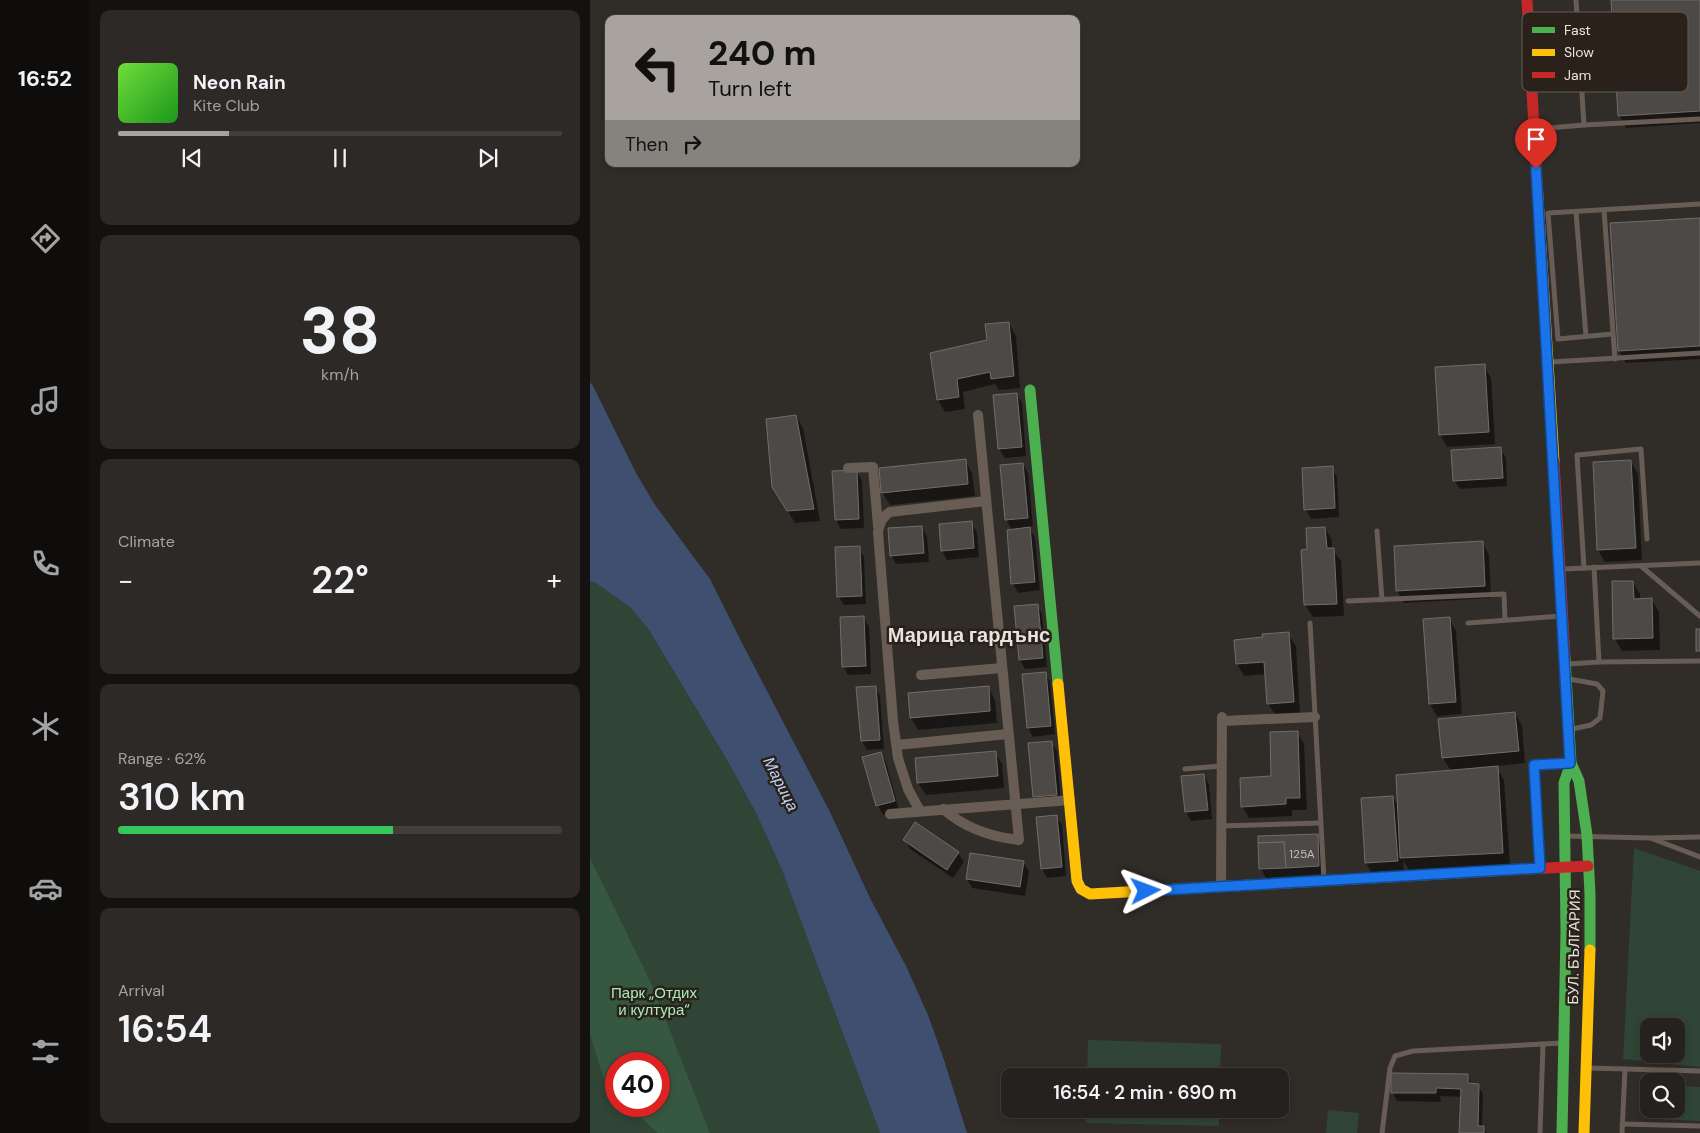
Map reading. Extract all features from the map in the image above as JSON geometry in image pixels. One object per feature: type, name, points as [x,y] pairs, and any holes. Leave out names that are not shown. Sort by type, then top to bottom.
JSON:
[{"type":"main road","name":"БУЛ. БЪЛГАРИЯ","points":[[1532,92],[1570,763],[1564,783],[1566,866],[1562,1133]]},
{"type":"main road","points":[[1030,390],[1077,881],[1081,890],[1090,894],[1588,866]]},
{"type":"main road","name":"БУЛ. БЪЛГАРИЯ","points":[[1570,763],[1579,781],[1587,835],[1590,946],[1584,1133]]},
{"type":"street","points":[[943,809],[958,821],[985,834],[1018,840],[978,415]]},
{"type":"street","points":[[848,468],[873,467],[893,721],[898,758],[908,789],[920,811]]},
{"type":"street","points":[[878,532],[880,521],[890,512],[986,501]]},
{"type":"street","points":[[921,675],[1002,668]]},
{"type":"street","points":[[1221,887],[1220,766],[1222,719],[1315,717]]},
{"type":"street","points":[[897,745],[1008,734]]},
{"type":"street","points":[[890,814],[1070,800]]},
{"type":"lane","points":[[1582,92],[1584,125]]},
{"type":"lane","points":[[1534,129],[1700,119]]},
{"type":"lane","points":[[1612,334],[1558,339],[1548,213],[1700,204]]},
{"type":"lane","points":[[1604,210],[1614,358]]},
{"type":"lane","points":[[1576,212],[1586,336]]},
{"type":"lane","points":[[1548,362],[1700,353]]},
{"type":"lane","points":[[1584,568],[1577,455],[1641,449],[1647,539]]},
{"type":"lane","points":[[1377,531],[1382,600]]},
{"type":"lane","points":[[1560,569],[1700,563]]},
{"type":"lane","points":[[1640,565],[1700,616]]},
{"type":"lane","points":[[1594,567],[1599,662]]},
{"type":"lane","points":[[1348,601],[1504,594],[1505,620]]},
{"type":"lane","points":[[1468,623],[1562,616]]},
{"type":"lane","points":[[1310,623],[1324,881]]},
{"type":"lane","points":[[1565,664],[1700,661]]},
{"type":"lane","points":[[1566,678],[1597,684],[1603,691],[1600,718],[1592,725],[1569,730]]},
{"type":"lane","points":[[1540,868],[1534,765],[1570,763]]},
{"type":"lane","points":[[1185,770],[1220,766]]},
{"type":"lane","points":[[1221,826],[1320,823]]},
{"type":"lane","points":[[1565,836],[1700,837]]},
{"type":"lane","points":[[1650,838],[1700,857]]},
{"type":"lane","points":[[1382,1133],[1392,1062],[1395,1056],[1413,1052],[1564,1043]]},
{"type":"lane","points":[[1540,1133],[1543,1044]]},
{"type":"lane","points":[[1586,1068],[1700,1071]]},
{"type":"lane","points":[[1622,1133],[1625,1068]]},
{"type":"lane","points":[[1622,1124],[1700,1126]]},
{"type":"green space","name":"Парк „Отдих и култура“","points":[[590,581],[596,583],[631,608],[649,630],[727,760],[756,813],[782,870],[880,1133],[590,1133]]},
{"type":"green space","points":[[1634,848],[1700,871],[1700,1067],[1662,1063],[1685,1063],[1685,1018],[1640,1018],[1640,1061],[1623,1059]]},
{"type":"green space","name":"Парк „Отдих и култура“","points":[[590,858],[651,983],[710,1133],[658,1133],[640,1117],[670,1117],[670,1052],[605,1052],[605,1083],[590,1034]]},
{"type":"green space","points":[[1088,1040],[1221,1044],[1220,1068],[1087,1068]]},
{"type":"green space","points":[[1685,1086],[1700,1087],[1700,1121],[1656,1119],[1685,1118]]},
{"type":"green space","points":[[1328,1110],[1359,1113],[1357,1133],[1326,1133]]},
{"type":"green space","points":[[1086,1118],[1219,1118],[1219,1126],[1086,1123]]},
{"type":"water","name":"Марица","points":[[590,383],[636,473],[655,505],[710,579],[830,812],[928,1015],[967,1133],[880,1133],[782,870],[756,813],[727,760],[649,630],[631,608],[596,583],[590,581]]},
{"type":"building","points":[[1611,0],[1700,0],[1700,111],[1618,116],[1617,92],[1688,92],[1688,12],[1612,12]]},
{"type":"building","points":[[1700,218],[1700,346],[1618,351],[1610,223]]},
{"type":"building","points":[[1009,322],[1014,376],[991,379],[990,372],[957,379],[959,397],[937,400],[930,353],[987,340],[985,324]]},
{"type":"building","points":[[1485,364],[1489,432],[1439,435],[1435,367]]},
{"type":"building","points":[[1017,393],[1022,447],[998,449],[993,395]]},
{"type":"building","points":[[796,415],[814,509],[787,511],[772,487],[766,419]]},
{"type":"building","points":[[1501,447],[1503,478],[1453,481],[1451,450]]},
{"type":"building","points":[[966,459],[968,484],[881,493],[879,468]]},
{"type":"building","points":[[1631,460],[1636,548],[1597,550],[1593,462]]},
{"type":"building","points":[[1023,463],[1028,518],[1005,520],[1000,465]]},
{"type":"building","points":[[1333,466],[1335,508],[1304,510],[1302,468]]},
{"type":"building","points":[[857,470],[859,519],[835,520],[832,471]]},
{"type":"building","points":[[972,521],[974,548],[941,551],[939,524]]},
{"type":"building","points":[[922,526],[924,553],[890,556],[888,528]]},
{"type":"building","points":[[1030,527],[1035,582],[1011,584],[1007,530]]},
{"type":"building","points":[[1325,527],[1327,548],[1334,548],[1337,604],[1304,605],[1301,550],[1307,549],[1306,528]]},
{"type":"building","points":[[1483,541],[1485,586],[1396,591],[1394,546]]},
{"type":"building","points":[[860,546],[862,596],[837,597],[835,547]]},
{"type":"building","points":[[1612,581],[1633,581],[1634,599],[1652,598],[1653,638],[1613,639]]},
{"type":"building","points":[[1038,604],[1043,658],[1019,660],[1014,606]]},
{"type":"building","points":[[864,616],[866,666],[842,667],[840,617]]},
{"type":"building","points":[[1450,617],[1456,702],[1429,704],[1423,619]]},
{"type":"building","points":[[1696,629],[1700,629],[1700,651],[1696,651]]},
{"type":"building","points":[[1289,632],[1294,702],[1267,704],[1264,662],[1236,664],[1234,640],[1263,637],[1262,634]]},
{"type":"building","points":[[1046,672],[1051,726],[1027,728],[1022,674]]},
{"type":"building","points":[[876,686],[880,740],[861,741],[856,687]]},
{"type":"building","points":[[989,686],[990,711],[910,718],[908,693]]},
{"type":"building","points":[[1515,712],[1519,751],[1442,758],[1438,719]]},
{"type":"building","points":[[1298,731],[1300,798],[1286,798],[1286,804],[1241,807],[1240,778],[1271,776],[1270,732]]},
{"type":"building","points":[[1052,741],[1057,795],[1033,797],[1028,743]]},
{"type":"building","points":[[996,751],[998,776],[917,783],[915,758]]},
{"type":"building","points":[[881,752],[895,801],[876,806],[862,757]]},
{"type":"building","points":[[1498,766],[1503,853],[1400,858],[1396,775]]},
{"type":"building","points":[[1204,774],[1208,810],[1185,812],[1181,776]]},
{"type":"building","points":[[1393,796],[1398,861],[1365,863],[1361,798]]},
{"type":"building","points":[[1057,815],[1062,867],[1041,869],[1036,817]]},
{"type":"building","points":[[915,822],[959,852],[947,870],[903,840]]},
{"type":"building","points":[[1318,834],[1319,866],[1286,868],[1284,842],[1258,843],[1258,836]]},
{"type":"building","points":[[1284,842],[1286,868],[1259,869],[1258,843]]},
{"type":"building","points":[[970,853],[1024,861],[1020,887],[966,879]]},
{"type":"building","points":[[1391,1073],[1468,1074],[1468,1083],[1479,1084],[1478,1126],[1484,1126],[1484,1133],[1459,1133],[1461,1089],[1436,1088],[1436,1093],[1391,1093]]},
{"type":"traffic: fast","points":[[1030,390],[1058,684]]},
{"type":"traffic: fast","points":[[1565,658],[1571,763],[1579,781],[1587,835],[1590,950]]},
{"type":"traffic: fast","points":[[1562,1133],[1566,932],[1564,783],[1571,763]]},
{"type":"traffic: fast","points":[[1251,885],[1509,870]]},
{"type":"traffic: slow","points":[[1537,182],[1554,461]]},
{"type":"traffic: slow","points":[[1058,684],[1077,881],[1081,889],[1090,894],[1251,885]]},
{"type":"traffic: slow","points":[[1584,1133],[1590,950]]},
{"type":"traffic: jam","points":[[1527,0],[1528,12]]},
{"type":"traffic: jam","points":[[1532,92],[1537,182]]},
{"type":"traffic: jam","points":[[1554,461],[1565,658]]},
{"type":"traffic: jam","points":[[1509,870],[1588,866]]},
{"type":"district","name":"Марица гардънс","points":[[969,635]]},
{"type":"route","points":[[1146,891],[1540,868],[1534,765],[1570,763],[1536,169]]}]
